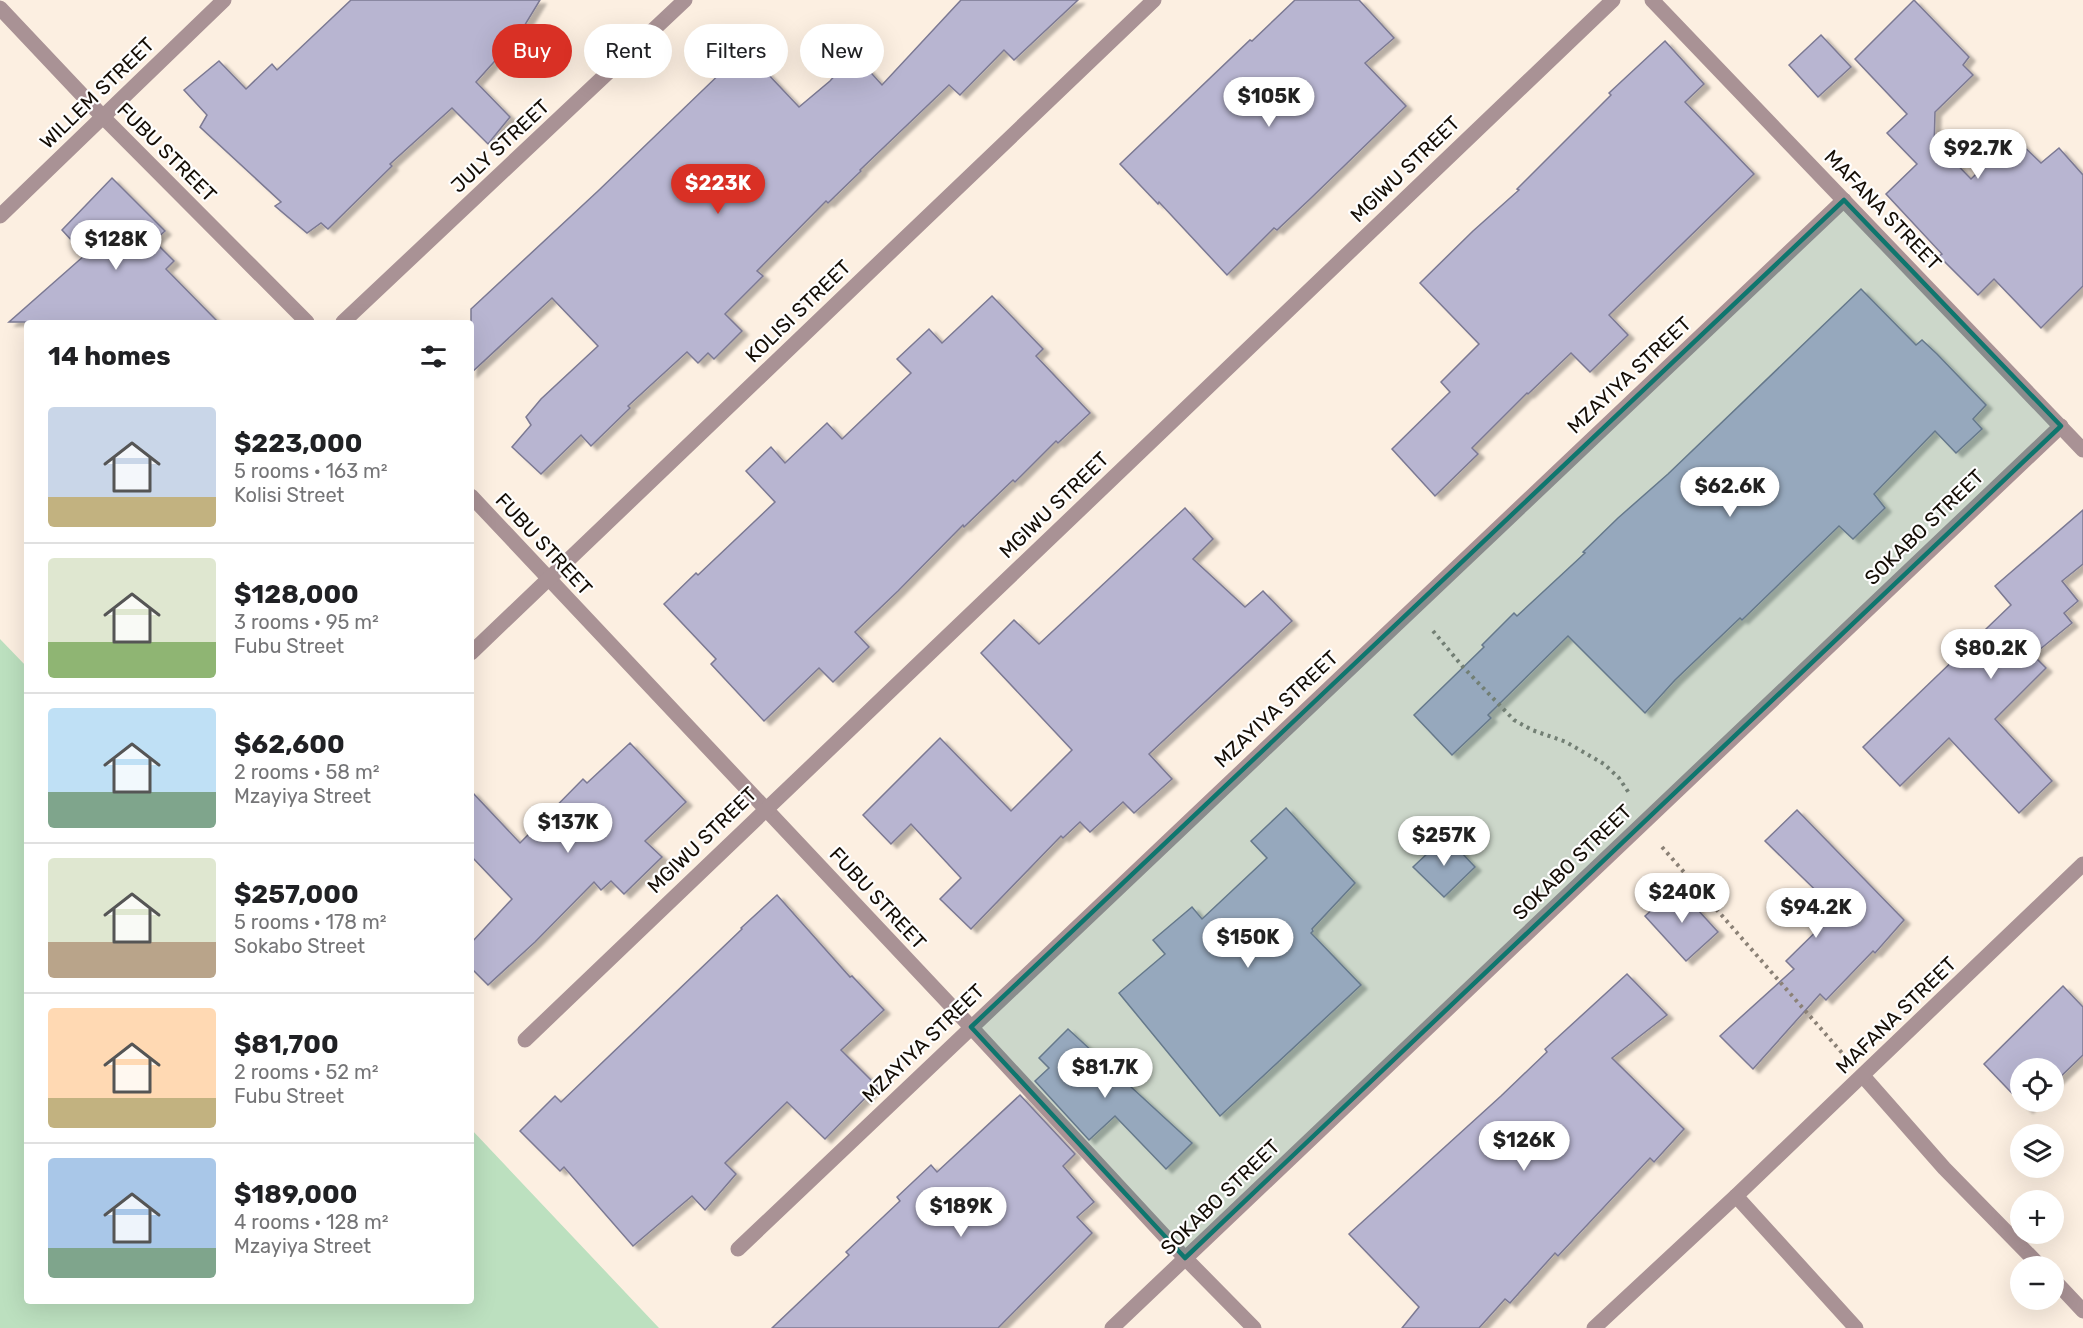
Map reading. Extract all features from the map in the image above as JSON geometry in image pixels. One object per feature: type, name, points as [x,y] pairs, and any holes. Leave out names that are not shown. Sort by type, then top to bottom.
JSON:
[{"type":"street","name":"WILLEM STREET","points":[[0,216],[224,0]]},
{"type":"street","name":"JULY STREET","points":[[345,320],[685,0]]},
{"type":"street","name":"KOLISI STREET","points":[[474,650],[1154,0]]},
{"type":"street","name":"MGIWU STREET","points":[[525,1040],[1613,0]]},
{"type":"street","name":"MAFANA STREET","points":[[1652,0],[2083,450]]},
{"type":"street","name":"FUBU STREET","points":[[0,8],[102,116],[305,320]]},
{"type":"street","name":"MZAYIYA STREET","points":[[738,1249],[1844,200]]},
{"type":"street","name":"SOKABO STREET","points":[[1112,1328],[2061,426]]},
{"type":"street","name":"FUBU STREET","points":[[474,499],[1185,1258],[1254,1328]]},
{"type":"street","name":"MAFANA STREET","points":[[1594,1328],[1863,1076],[2083,864]]},
{"type":"street","points":[[1863,1076],[1944,1168],[2030,1256]]},
{"type":"street","points":[[1736,1196],[1856,1328]]},
{"type":"street","points":[[2064,1291],[2083,1311]]},
{"type":"path","points":[[1414,608],[1463,667],[1514,720],[1532,730],[1575,747],[1612,771],[1628,791],[1642,824],[1863,1076]]},
{"type":"highlighted area","points":[[1844,200],[2061,426],[1185,1258],[971,1027]]},
{"type":"green space","points":[[0,639],[24,664],[24,1304],[474,1304],[474,1132],[659,1328],[0,1328]]},
{"type":"building","points":[[351,0],[540,0],[525,24],[492,24],[492,64],[476,82],[510,117],[488,144],[452,108],[390,164],[392,166],[328,229],[321,223],[307,233],[275,206],[281,202],[200,127],[207,115],[184,90],[219,61],[246,89],[272,64],[277,70]]},
{"type":"building","points":[[961,0],[1078,0],[1014,60],[1004,50],[960,95],[949,85],[828,203],[826,201],[757,271],[763,276],[725,314],[742,331],[714,359],[708,353],[698,363],[687,352],[628,406],[630,408],[591,446],[581,435],[541,474],[512,447],[531,425],[526,417],[541,399],[598,346],[552,298],[474,370],[474,320],[471,320],[471,309],[715,78],[772,78],[799,107],[833,78],[876,78],[882,85]]},
{"type":"building","points":[[1295,0],[1359,0],[1394,38],[1365,63],[1406,106],[1277,230],[1274,228],[1227,275],[1120,164]]},
{"type":"building","points":[[1914,0],[1969,57],[1963,65],[1973,75],[1935,112],[1934,149],[1938,145],[1971,179],[2014,137],[2041,163],[2059,148],[2083,175],[2083,286],[2041,328],[1994,279],[1978,295],[1939,256],[1942,254],[1886,194],[1917,164],[1887,133],[1907,114],[1855,59]]},
{"type":"building","points":[[1821,35],[1851,67],[1818,97],[1789,65]]},
{"type":"building","points":[[1665,41],[1704,84],[1685,102],[1754,174],[1609,315],[1628,335],[1590,372],[1571,353],[1472,448],[1478,454],[1435,496],[1392,449],[1450,392],[1441,382],[1479,344],[1420,283],[1519,190],[1517,189],[1611,95],[1609,93]]},
{"type":"building","points":[[112,178],[165,231],[154,241],[174,261],[166,269],[216,320],[24,320],[24,322],[9,322],[85,255],[62,230]]},
{"type":"building","points":[[1861,289],[1916,345],[1922,340],[1986,405],[1973,419],[1982,429],[1956,453],[1935,431],[1874,494],[1885,508],[1853,539],[1839,526],[1742,620],[1740,618],[1675,680],[1645,713],[1568,636],[1488,715],[1491,718],[1452,755],[1414,715],[1484,647],[1482,645],[1514,613],[1517,616],[1585,553],[1583,552],[1618,518],[1668,474]]},
{"type":"building","points":[[992,296],[1043,349],[1036,356],[1090,413],[1058,443],[1056,441],[1015,482],[1013,480],[964,527],[963,525],[855,632],[869,647],[833,682],[819,668],[764,721],[711,664],[716,659],[664,604],[775,502],[746,471],[771,447],[785,463],[827,423],[842,439],[911,373],[897,359],[929,329],[942,343]]},
{"type":"building","points":[[1185,508],[1213,539],[1193,559],[1245,607],[1263,591],[1292,621],[1149,754],[1172,779],[1134,813],[1123,802],[1090,832],[1080,822],[1063,838],[1061,836],[971,929],[940,899],[961,878],[911,824],[891,844],[863,815],[940,738],[1011,811],[1072,750],[981,653],[1014,620],[1039,644]]},
{"type":"building","points":[[2083,510],[2083,564],[2062,581],[2078,601],[2064,613],[2072,623],[2033,655],[2046,668],[1995,719],[2052,781],[2019,813],[1949,738],[1900,786],[1863,747],[2011,605],[1995,586]]},
{"type":"building","points":[[630,743],[686,802],[645,841],[662,857],[624,894],[611,881],[601,890],[594,882],[535,942],[488,985],[474,971],[474,940],[512,899],[474,859],[474,794],[520,843],[583,779],[587,783]]},
{"type":"building","points":[[1286,808],[1355,883],[1312,929],[1311,933],[1361,985],[1220,1116],[1119,993],[1165,954],[1153,940],[1192,907],[1202,919],[1267,858],[1251,841]]},
{"type":"building","points":[[1797,810],[1904,920],[1875,953],[1873,951],[1826,1000],[1820,994],[1753,1069],[1720,1036],[1794,969],[1786,961],[1837,911],[1765,841]]},
{"type":"building","points":[[1446,836],[1475,867],[1444,897],[1413,867]]},
{"type":"building","points":[[1677,887],[1718,932],[1686,961],[1645,916]]},
{"type":"building","points":[[777,895],[850,977],[852,976],[884,1010],[841,1050],[877,1086],[825,1139],[787,1102],[725,1163],[736,1174],[705,1210],[692,1196],[633,1246],[564,1167],[560,1171],[520,1131],[555,1096],[561,1102]]},
{"type":"building","points":[[1627,974],[1667,1015],[1612,1058],[1684,1129],[1654,1162],[1650,1158],[1558,1256],[1555,1253],[1510,1303],[1505,1299],[1479,1328],[1402,1328],[1419,1307],[1349,1234],[1501,1096],[1547,1052],[1545,1049]]},
{"type":"building","points":[[2063,986],[2083,1007],[2083,1055],[2064,1073],[2064,1058],[2010,1058],[2010,1091],[1984,1064]]},
{"type":"building","points":[[1068,1029],[1192,1143],[1166,1169],[1115,1116],[1089,1140],[1035,1081],[1049,1068],[1039,1058]]},
{"type":"building","points":[[1020,1095],[1075,1154],[1063,1166],[1094,1202],[1077,1217],[1092,1233],[998,1328],[772,1328],[849,1255],[846,1252],[900,1201],[897,1197],[931,1165],[937,1172]]}]
